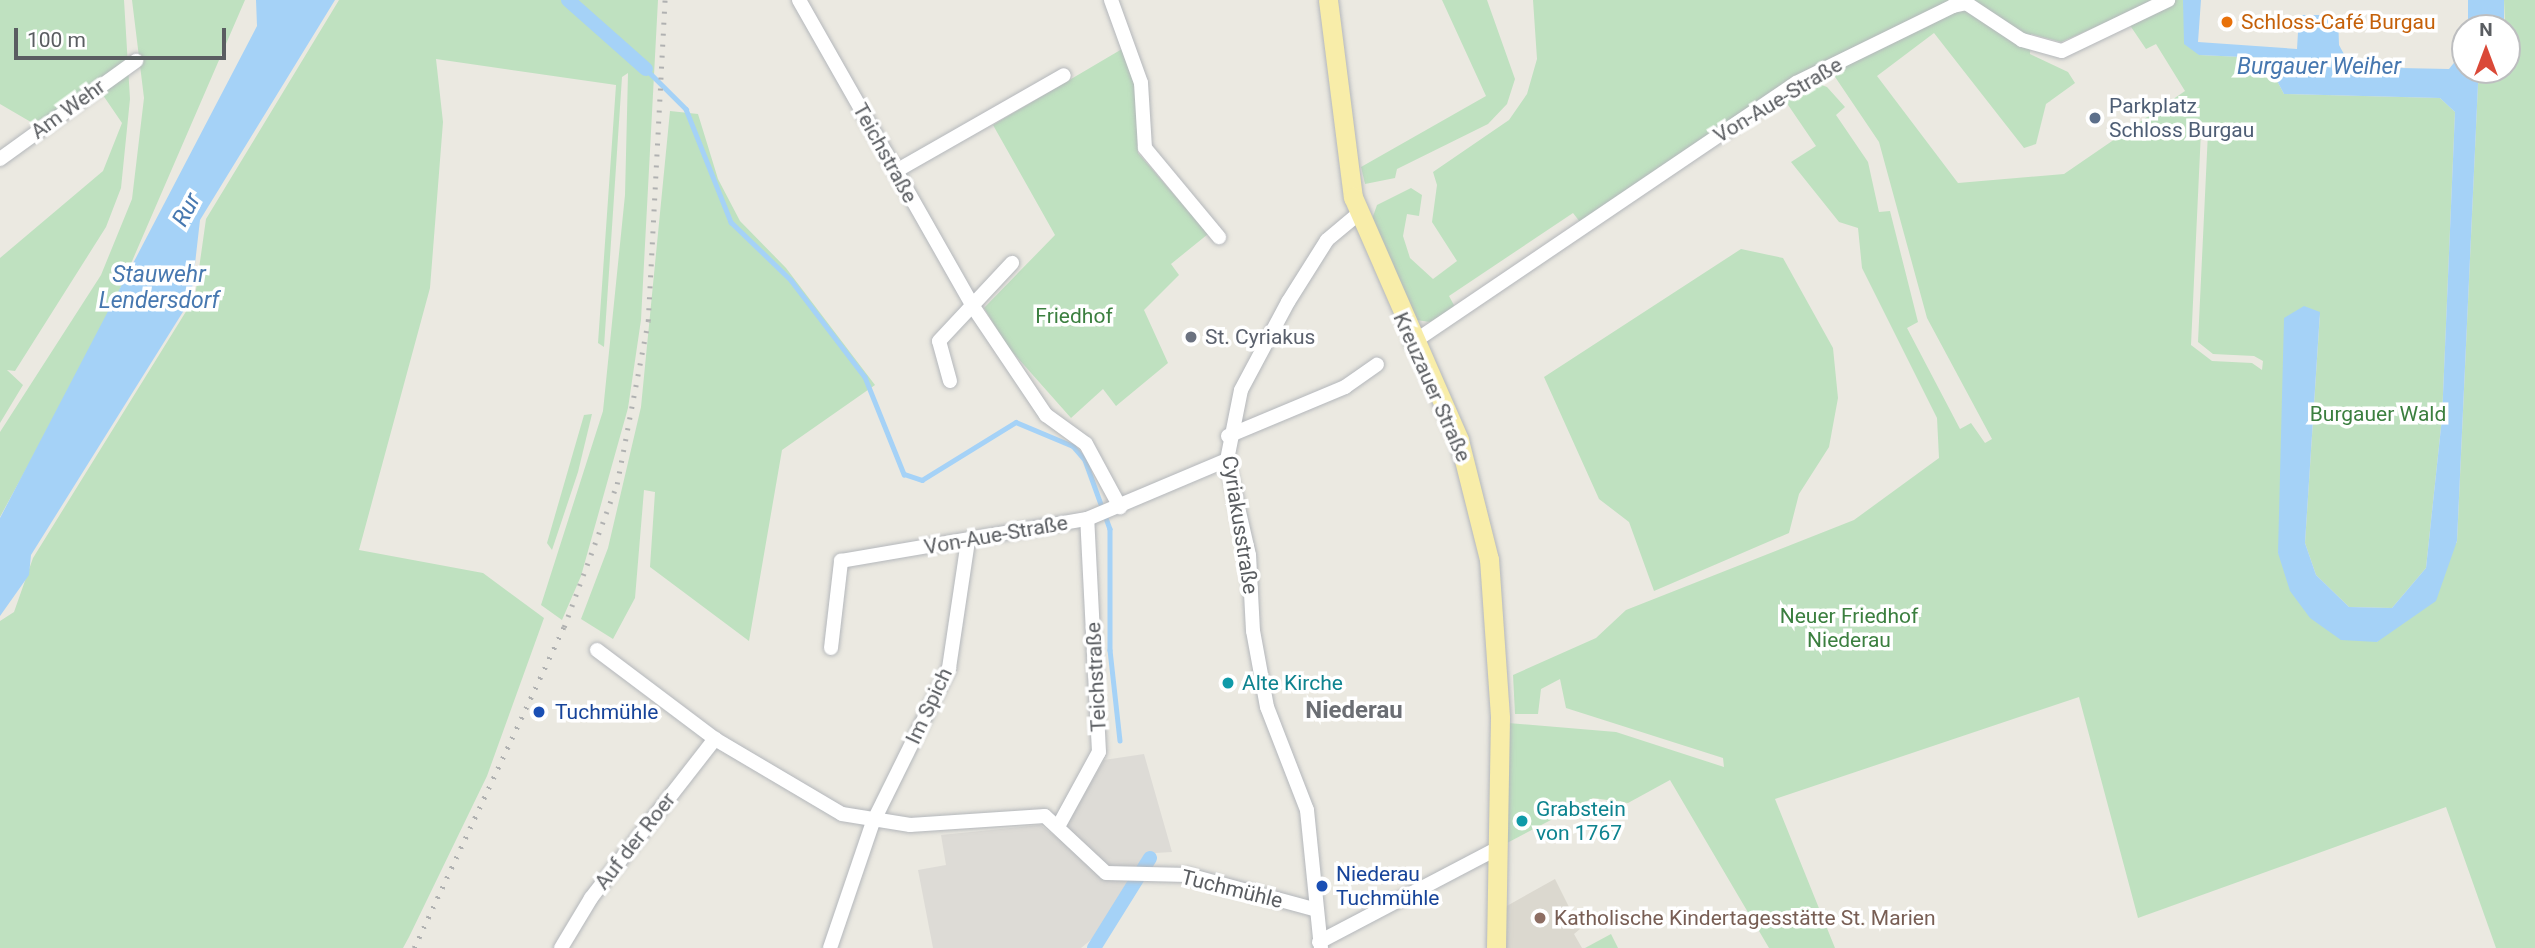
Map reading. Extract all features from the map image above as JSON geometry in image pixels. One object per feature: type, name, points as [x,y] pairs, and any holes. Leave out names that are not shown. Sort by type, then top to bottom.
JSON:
[{"type":"main road","name":"Kreuzauer Straße","points":[[1328,0],[1342,142],[1358,214],[1412,342],[1459,440],[1489,559],[1498,625],[1499,848],[1496,948]]},
{"type":"street","name":"Teichstraße","points":[[799,0],[972,305],[1046,415],[1086,444],[1117,508]]},
{"type":"street","points":[[1111,0],[1141,83],[1145,148],[1219,237]]},
{"type":"street","name":"Von-Aue-Straße","points":[[1412,342],[1796,83],[1953,6],[1966,3],[2022,40],[2062,51],[2168,0]]},
{"type":"street","name":"Am Wehr","points":[[0,159],[136,61]]},
{"type":"street","points":[[896,171],[1064,75]]},
{"type":"street","name":"Cyriakusstraße","points":[[1320,945],[1313,909],[1307,810],[1267,707],[1252,631],[1249,555],[1227,460],[1228,436],[1241,390],[1288,302],[1327,240],[1358,214]]},
{"type":"street","points":[[950,381],[939,341],[1012,263]]},
{"type":"street","points":[[1228,436],[1345,387],[1377,365]]},
{"type":"street","name":"Von-Aue-Straße","points":[[831,648],[841,561],[968,541],[1093,516],[1227,460]]},
{"type":"street","name":"Teichstraße","points":[[1059,825],[1099,752],[1093,516]]},
{"type":"street","name":"Im Spich","points":[[830,948],[873,822],[949,668],[968,541]]},
{"type":"street","points":[[597,650],[715,738],[809,800],[873,822],[1045,816],[1059,825]]},
{"type":"street","name":"Auf der Roer","points":[[561,948],[591,898],[715,738]]},
{"type":"street","name":"Tuchmühle","points":[[1059,825],[1087,861],[1129,877],[1188,875],[1313,909]]},
{"type":"street","points":[[1320,945],[1499,848]]},
{"type":"shaded area","points":[[1144,754],[1172,852],[1155,853],[1135,868],[1103,930],[1081,948],[933,948],[918,870],[946,865],[941,835],[1040,825],[1059,839],[1104,760]]},
{"type":"shaded area","name":"Katholische Kindertagesstätte St. Marien","points":[[1555,879],[1580,929],[1574,934],[1582,948],[1505,948],[1505,907]]},
{"type":"green space","points":[[0,0],[124,0],[130,99],[121,188],[106,227],[15,371],[7,370],[23,385],[0,423],[0,258],[103,171],[122,123],[94,82],[36,125],[0,104]]},
{"type":"green space","points":[[132,0],[245,0],[104,326],[0,517],[0,432],[101,275],[132,199],[144,98]]},
{"type":"green space","points":[[339,0],[658,0],[641,320],[628,408],[581,576],[562,620],[541,605],[603,411],[625,195],[628,73],[622,77],[604,347],[598,343],[616,85],[436,59],[443,122],[430,288],[359,550],[483,573],[544,618],[487,776],[409,937],[403,948],[0,948],[0,621],[14,612],[33,558],[195,297],[206,219]]},
{"type":"green space","points":[[1442,0],[1487,0],[1515,79],[1507,104],[1488,124],[1397,169],[1395,178],[1365,184],[1361,167],[1486,96]]},
{"type":"green space","points":[[1533,0],[2183,0],[2199,55],[2265,58],[2284,94],[2440,98],[2455,112],[2442,418],[2426,568],[2392,608],[2349,607],[2316,575],[2305,543],[2320,313],[2278,553],[2377,642],[2457,542],[2478,84],[2521,84],[2521,14],[2505,14],[2504,0],[2535,0],[2535,948],[2496,948],[2446,807],[2138,918],[2079,697],[1775,799],[1835,948],[1769,948],[1670,780],[1628,803],[1593,798],[1507,843],[1508,723],[1616,732],[1724,767],[1723,758],[1566,708],[1560,679],[1541,689],[1538,714],[1515,714],[1513,675],[1596,638],[1626,610],[1854,520],[1939,458],[1937,418],[1862,268],[1858,228],[1839,222],[1791,162],[1816,146],[1784,99],[1811,81],[1827,87],[1845,107],[1836,115],[1868,162],[1879,212],[1890,211],[1918,322],[1907,328],[1960,429],[1971,423],[1985,443],[1992,439],[1927,318],[1879,142],[1825,62],[1580,222],[1573,213],[1449,296],[1455,307],[1430,322],[1416,320],[1372,219],[1377,205],[1411,188],[1422,195],[1419,216],[1407,214],[1403,236],[1410,258],[1433,279],[1457,261],[1432,222],[1437,185],[1433,172],[1509,120],[1527,94],[1537,59]],"holes":[[[2123,15],[2146,49],[2156,44],[2185,91],[2064,174],[1958,183],[1877,76],[1934,33],[2024,148],[2036,144],[2046,104],[2075,83],[2068,72],[2030,54],[2031,34],[2061,42]],[[2201,131],[2208,132],[2198,342],[2213,354],[2254,356],[2263,361],[2262,370],[2252,363],[2212,361],[2191,345]]]},
{"type":"green space","name":"Friedhof","points":[[1122,49],[1135,84],[1138,153],[1208,234],[1171,264],[1179,275],[1144,310],[1168,363],[1116,406],[1103,389],[1071,418],[1008,347],[984,308],[1055,235],[993,125]]},
{"type":"green space","points":[[670,111],[698,114],[718,179],[740,221],[786,268],[875,385],[782,450],[749,641],[650,567],[655,492],[644,490],[635,598],[613,639],[581,619],[608,548],[641,407]]},
{"type":"green space","points":[[1741,249],[1783,258],[1833,348],[1838,398],[1829,447],[1799,494],[1789,533],[1654,591],[1629,522],[1599,499],[1544,377]]},
{"type":"green space","points":[[592,414],[578,472],[552,550],[547,543],[584,415]]},
{"type":"green space","points":[[1611,934],[1618,948],[1585,948]]},
{"type":"water","name":"Stauwehr Lendersdorf","points":[[256,0],[335,0],[200,220],[191,299],[31,555],[29,575],[0,616],[0,518],[257,26]]},
{"type":"water","name":"Burgauer Weiher","points":[[2183,0],[2201,0],[2198,42],[2297,49],[2299,15],[2338,15],[2339,45],[2351,67],[2449,69],[2451,66],[2451,84],[2478,84],[2457,541],[2436,601],[2377,642],[2341,640],[2310,618],[2290,591],[2278,553],[2284,318],[2304,306],[2320,312],[2305,543],[2316,575],[2349,607],[2392,608],[2426,568],[2442,418],[2455,112],[2440,98],[2284,94],[2265,58],[2199,55],[2184,44]]},
{"type":"water","points":[[2468,0],[2504,0],[2504,14],[2468,14]]},
{"type":"waterway","points":[[568,0],[646,69]]},
{"type":"waterway","points":[[646,69],[686,109],[731,222],[791,280],[865,377],[904,474],[922,480],[1016,422],[1073,446],[1085,460],[1110,529],[1110,650],[1120,740]]},
{"type":"waterway","points":[[1094,948],[1150,858]]},
{"type":"railway","points":[[414,948],[564,627],[617,484],[648,321],[665,0]]},
{"type":"place","name":"Schloss-Café Burgau","points":[[2227,22]]},
{"type":"place","name":"Parkplatz Schloss Burgau","points":[[2095,118]]},
{"type":"place","name":"St. Cyriakus","points":[[1191,337]]},
{"type":"place","name":"Alte Kirche","points":[[1228,683]]},
{"type":"place","name":"Tuchmühle","points":[[539,712]]},
{"type":"place","name":"Grabstein von 1767","points":[[1522,821]]},
{"type":"place","name":"Niederau Tuchmühle","points":[[1322,886]]},
{"type":"place","name":"Katholische Kindertagesstätte St. Marien","points":[[1540,918]]},
{"type":"district","name":"Niederau","points":[[1354,711]]},
{"type":"water label","name":"Rur","points":[[187,210]]},
{"type":"park label","name":"Burgauer Wald","points":[[2378,414]]},
{"type":"park label","name":"Neuer Friedhof Niederau","points":[[1849,628]]}]
